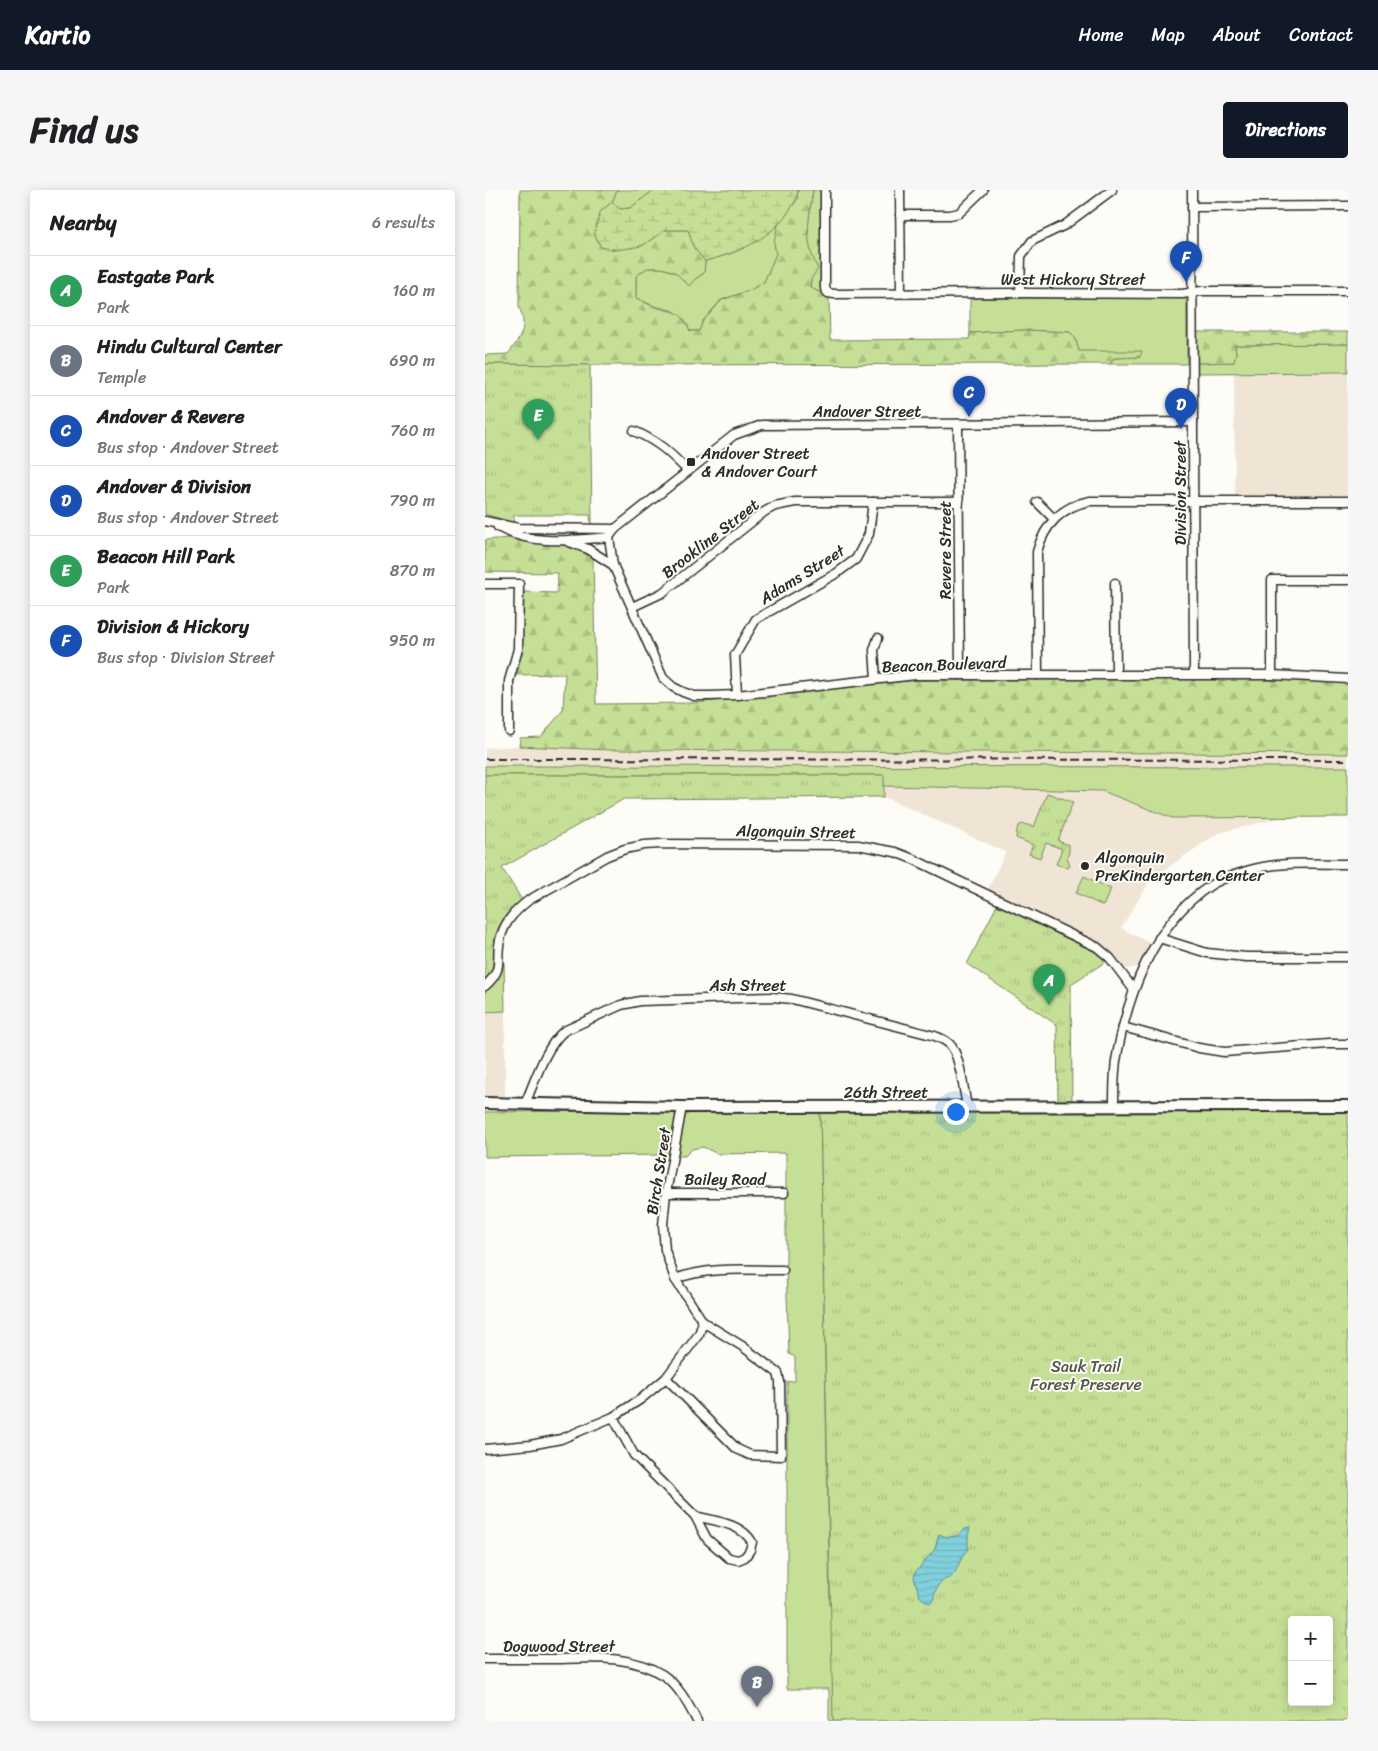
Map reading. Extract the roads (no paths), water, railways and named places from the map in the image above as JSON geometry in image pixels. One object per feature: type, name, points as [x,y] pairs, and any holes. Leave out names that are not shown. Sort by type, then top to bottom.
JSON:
[{"type":"street","name":"West Hickory Street","points":[[825,190],[825,289],[828,293],[1348,292]]},
{"type":"street","points":[[900,190],[901,293]]},
{"type":"street","points":[[900,215],[950,215],[959,213],[983,190]]},
{"type":"street","points":[[1020,292],[1021,256],[1032,240],[1065,225],[1112,190]]},
{"type":"street","name":"Division Street","points":[[1192,190],[1194,675]]},
{"type":"street","points":[[1192,207],[1348,206]]},
{"type":"street","name":"Andover Street","points":[[609,538],[615,529],[734,435],[762,424],[1193,422]]},
{"type":"street","name":"Revere Street","points":[[958,424],[960,675]]},
{"type":"street","points":[[634,431],[651,438],[665,448],[688,471]]},
{"type":"street","points":[[1038,675],[1037,552],[1042,535],[1054,519],[1068,508],[1090,501],[1348,500]]},
{"type":"street","name":"Brookline Street","points":[[632,607],[662,593],[764,512],[775,506],[795,502],[959,502]]},
{"type":"street","name":"Adams Street","points":[[737,695],[735,655],[756,619],[856,559],[869,534],[873,502]]},
{"type":"street","points":[[1037,502],[1054,519]]},
{"type":"street","points":[[488,522],[518,528],[615,529]]},
{"type":"street","points":[[488,522],[506,531],[539,540],[609,538],[613,565]]},
{"type":"street","points":[[567,540],[588,549],[613,565]]},
{"type":"street","name":"Beacon Boulevard","points":[[613,565],[663,678],[673,687],[694,696],[737,695],[916,675],[1272,675],[1348,679]]},
{"type":"street","points":[[1272,675],[1273,580],[1348,580]]},
{"type":"street","points":[[1115,583],[1116,675]]},
{"type":"street","points":[[485,584],[519,584],[518,649],[509,681],[509,731]]},
{"type":"street","points":[[876,680],[874,650],[878,638]]},
{"type":"street","name":"Algonquin Street","points":[[485,985],[494,978],[499,966],[499,942],[503,930],[517,909],[529,900],[625,849],[661,844],[859,845],[895,852],[913,859],[1097,948],[1109,958],[1134,990]]},
{"type":"street","points":[[1114,1106],[1116,1063],[1123,1027],[1134,990],[1159,938],[1174,916],[1211,885],[1230,876],[1275,865],[1348,864]]},
{"type":"street","points":[[1159,938],[1207,953],[1245,957],[1348,957]]},
{"type":"street","name":"Ash Street","points":[[525,1104],[551,1046],[558,1036],[564,1031],[621,1006],[640,1002],[771,997],[799,1000],[945,1040],[957,1055],[967,1106]]},
{"type":"street","points":[[1123,1027],[1199,1048],[1224,1052],[1348,1044]]},
{"type":"street","name":"26th Street","points":[[485,1103],[682,1107],[1348,1106]]},
{"type":"street","name":"Birch Street","points":[[682,1107],[666,1193],[663,1225],[665,1250],[675,1279],[703,1322]]},
{"type":"street","name":"Bailey Road","points":[[666,1193],[784,1193]]},
{"type":"street","points":[[675,1279],[687,1274],[707,1270],[783,1270]]},
{"type":"street","points":[[485,1449],[529,1445],[561,1439],[613,1417],[641,1399],[666,1378],[699,1334],[703,1322],[742,1346],[777,1374],[780,1382],[781,1456],[750,1455],[737,1449],[666,1378]]},
{"type":"street","points":[[613,1417],[634,1455],[695,1516],[707,1539],[729,1558],[738,1560],[745,1557],[750,1550],[752,1542],[748,1535],[741,1530],[719,1522],[695,1516]]},
{"type":"street","name":"Dogwood Street","points":[[485,1659],[598,1658],[640,1664],[663,1676],[677,1688],[697,1721]]},
{"type":"water","points":[[970,1528],[968,1549],[954,1574],[939,1584],[933,1601],[929,1603],[920,1597],[914,1578],[915,1573],[935,1549],[939,1534],[947,1537],[957,1536],[965,1529]]},
{"type":"railway","points":[[485,759],[1348,760]]},
{"type":"place","name":"Division & Hickory","points":[[1186,282]]},
{"type":"place","name":"Andover & Revere","points":[[969,417]]},
{"type":"place","name":"Andover & Division","points":[[1181,429]]},
{"type":"place","name":"Beacon Hill Park","points":[[538,440]]},
{"type":"place","name":"Andover Street & Andover Court","points":[[691,462]]},
{"type":"place","name":"Algonquin PreKindergarten Center","points":[[1085,866]]},
{"type":"place","name":"Eastgate Park","points":[[1049,1005]]},
{"type":"place","name":"Hindu Cultural Center","points":[[757,1707]]},
{"type":"park label","name":"Sauk Trail Forest Preserve","points":[[1086,1375]]}]
